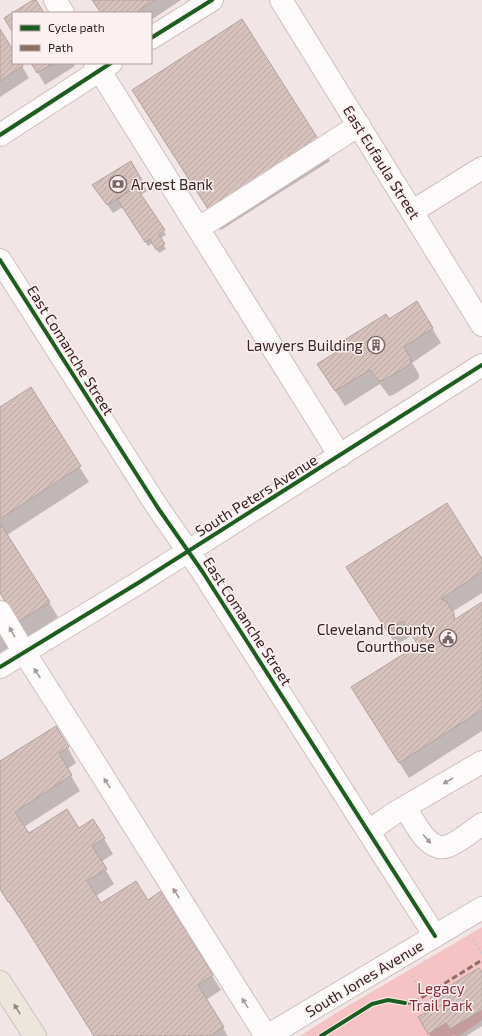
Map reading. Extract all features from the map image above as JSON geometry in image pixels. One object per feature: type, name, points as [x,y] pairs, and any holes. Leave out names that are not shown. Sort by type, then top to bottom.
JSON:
[{"type":"main road","points":[[0,982],[35,1036]]},
{"type":"street","points":[[55,0],[63,12]]},
{"type":"street","points":[[152,37],[212,0]]},
{"type":"street","name":"East Eufaula Street","points":[[281,0],[413,211],[482,325]]},
{"type":"street","points":[[0,135],[102,65],[199,228],[340,456]]},
{"type":"street","points":[[199,228],[359,125]]},
{"type":"street","points":[[413,211],[482,168]]},
{"type":"street","name":"East Comanche Street","points":[[0,260],[158,508],[207,578],[435,936]]},
{"type":"street","name":"South Peters Avenue","points":[[0,668],[340,456],[482,365]]},
{"type":"street","points":[[0,612],[267,1036]]},
{"type":"street","points":[[369,831],[405,807],[482,762]]},
{"type":"street","points":[[405,807],[427,841],[439,847],[448,846],[482,824]]},
{"type":"street","name":"South Jones Avenue","points":[[267,1036],[482,908]]},
{"type":"path","points":[[471,936],[482,954]]},
{"type":"path","points":[[408,970],[424,996]]},
{"type":"green space","name":"Legacy Trail Park","points":[[482,927],[482,1020],[459,1036],[300,1036],[336,1013]]},
{"type":"building","points":[[33,0],[36,0],[43,12],[14,12]]},
{"type":"building","points":[[92,0],[155,0],[137,12],[100,12]]},
{"type":"building","points":[[12,13],[12,31],[4,18]]},
{"type":"building","points":[[242,19],[322,145],[212,215],[132,90]]},
{"type":"building","points":[[0,29],[12,48],[12,64],[22,64],[23,66],[0,81]]},
{"type":"building","points":[[32,64],[52,64],[37,73]]},
{"type":"building","name":"Arvest Bank","points":[[131,161],[143,182],[107,205],[92,185]]},
{"type":"building","points":[[136,187],[165,230],[159,234],[165,244],[156,250],[150,239],[145,242],[117,199]]},
{"type":"building","name":"Lawyers Building","points":[[417,301],[433,328],[404,347],[410,357],[411,362],[409,365],[384,380],[379,381],[370,370],[335,391],[317,364],[349,344],[346,339],[386,314],[389,319]]},
{"type":"building","points":[[31,387],[81,466],[0,519],[0,407]]},
{"type":"building","name":"Cleveland County Courthouse","points":[[447,503],[482,559],[482,572],[441,599],[446,601],[454,613],[454,620],[482,602],[482,710],[399,763],[351,687],[418,645],[403,621],[387,631],[346,567]]},
{"type":"building","points":[[0,523],[50,602],[18,622],[0,593]]},
{"type":"building","points":[[56,726],[69,747],[59,753],[72,775],[15,812],[29,833],[67,809],[79,828],[93,819],[105,838],[92,846],[107,869],[87,881],[101,903],[136,881],[148,900],[161,891],[213,975],[198,985],[224,1027],[209,1036],[94,1036],[0,889],[0,761]]},
{"type":"building","points":[[479,968],[482,973],[482,1010],[450,1029],[446,1023],[428,1034],[418,1017],[436,1007],[430,998]]},
{"type":"marked path","points":[[405,1003],[413,1003],[482,960]]},
{"type":"cycle path","points":[[152,37],[212,0]]},
{"type":"cycle path","points":[[0,135],[109,64]]},
{"type":"cycle path","points":[[0,260],[158,508],[202,571],[435,936]]},
{"type":"cycle path","points":[[0,667],[138,583],[482,365]]},
{"type":"cycle path","points":[[321,1036],[372,1004],[388,1000],[405,1003]]},
{"type":"place","name":"Arvest Bank","points":[[118,184]]},
{"type":"place","name":"Lawyers Building","points":[[376,345]]},
{"type":"place","name":"Cleveland County Courthouse","points":[[448,638]]}]
